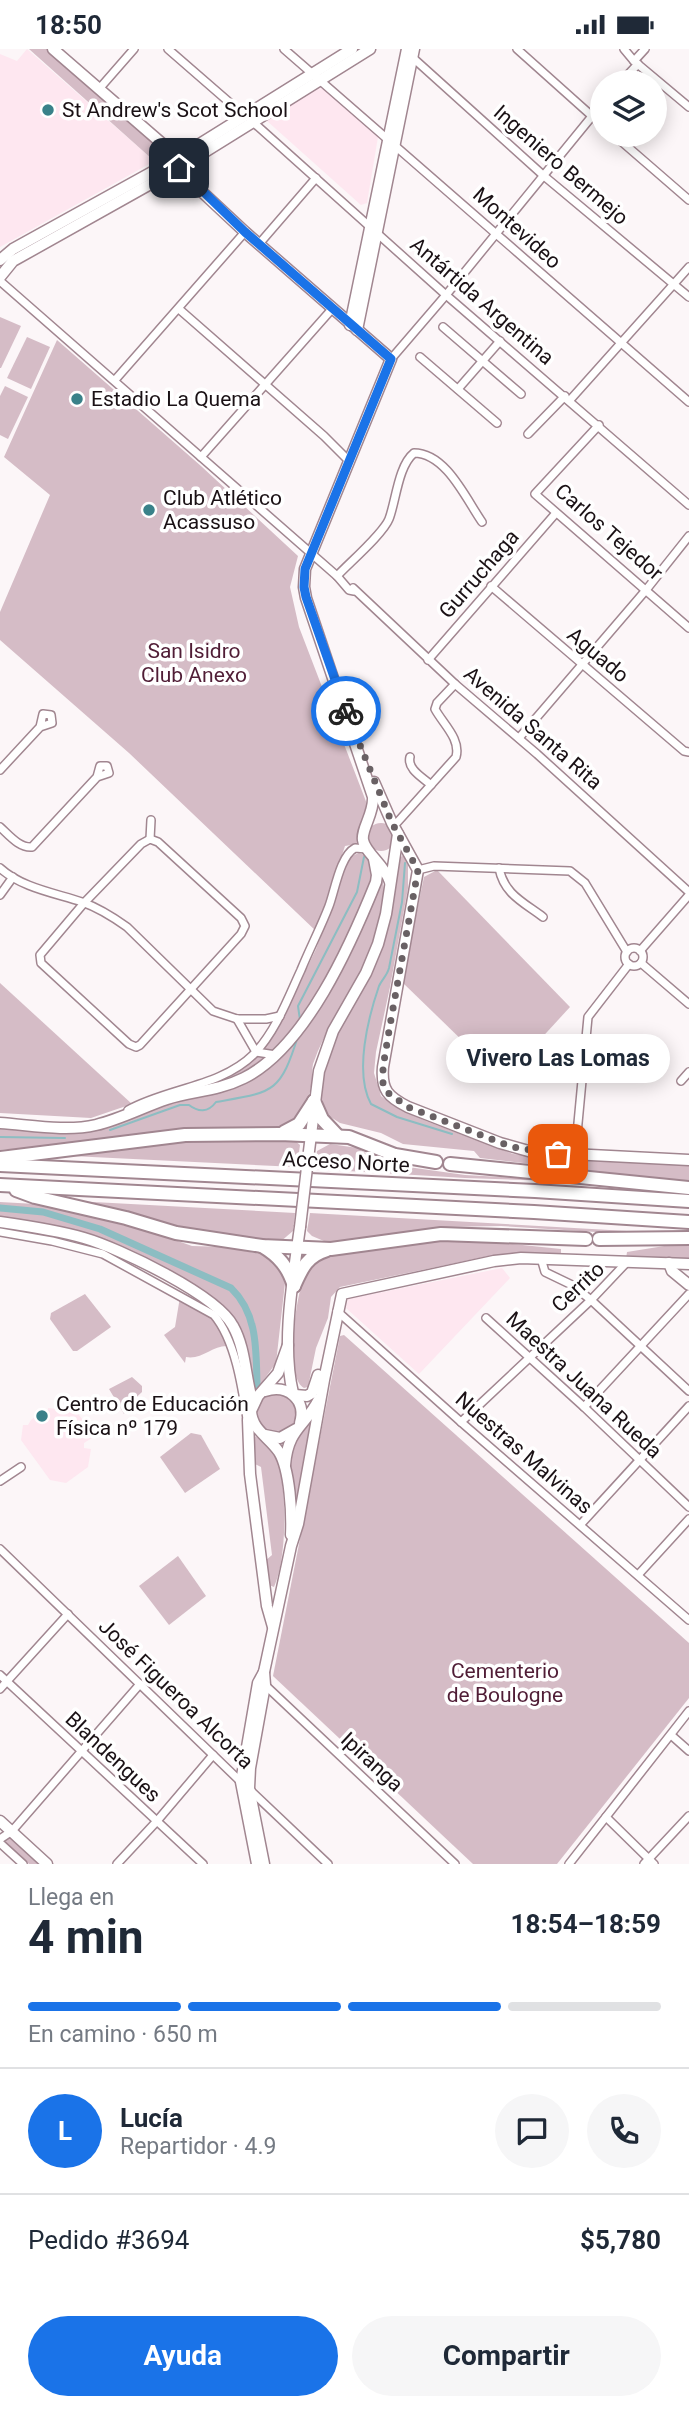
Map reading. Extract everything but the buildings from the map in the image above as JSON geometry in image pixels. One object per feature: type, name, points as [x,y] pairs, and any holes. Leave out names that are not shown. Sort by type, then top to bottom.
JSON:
[{"type":"highway","points":[[280,1134],[299,1124],[314,1101]]},
{"type":"highway","points":[[314,1101],[322,1119],[337,1135]]},
{"type":"highway","points":[[0,1157],[185,1135],[280,1134],[337,1135],[357,1139],[395,1155],[436,1162]]},
{"type":"highway","points":[[450,1164],[689,1188]]},
{"type":"highway","name":"Acceso Norte","points":[[0,1165],[535,1191],[689,1202]]},
{"type":"highway","points":[[3,1186],[35,1197],[126,1217],[176,1233],[262,1246],[331,1249]]},
{"type":"highway","name":"Acceso Norte","points":[[3,1186],[689,1222]]},
{"type":"highway","points":[[293,1286],[309,1258],[316,1253],[441,1234],[593,1239],[689,1238]]},
{"type":"highway","points":[[262,1246],[281,1259],[293,1286]]},
{"type":"main road","points":[[53,49],[166,147],[177,164],[245,232],[391,359],[310,555],[305,569],[304,587],[373,797],[369,824],[363,833],[363,839],[387,873],[390,882]]},
{"type":"main road","points":[[316,77],[352,49]]},
{"type":"main road","points":[[0,279],[13,261],[177,164],[316,77],[370,49]]},
{"type":"main road","points":[[354,328],[411,52]]},
{"type":"main road","points":[[0,260],[13,249],[177,164]]},
{"type":"main road","points":[[261,1433],[280,1438],[298,1427],[301,1409],[294,1394],[289,1371],[288,1345],[319,1071],[333,1031],[366,973],[378,944],[386,914],[398,839],[343,703]]},
{"type":"main road","points":[[369,824],[379,819],[394,826],[418,870],[385,1055],[383,1084],[387,1092],[408,1107],[500,1143],[533,1151],[689,1160]]},
{"type":"main road","points":[[371,852],[383,855],[396,845]]},
{"type":"main road","points":[[0,1123],[74,1127],[106,1122],[168,1099],[224,1087],[244,1078],[278,1055],[315,1006],[358,925],[376,882],[377,867],[371,852]]},
{"type":"main road","points":[[0,1222],[48,1230],[102,1244],[215,1304],[233,1325],[239,1339],[249,1405],[250,1465],[267,1606],[273,1627]]},
{"type":"main road","points":[[264,1864],[245,1785],[265,1685],[264,1672],[298,1524],[340,1297],[345,1292],[509,1259],[689,1263]]},
{"type":"main road","points":[[669,1263],[672,1271],[689,1285]]},
{"type":"main road","points":[[264,1391],[283,1389],[307,1396],[314,1390],[327,1336],[337,1311]]},
{"type":"main road","points":[[249,1405],[278,1373],[288,1345]]},
{"type":"main road","points":[[285,1469],[289,1444],[321,1396]]},
{"type":"main road","points":[[249,1419],[279,1452],[285,1469],[292,1523],[291,1546]]},
{"type":"main road","points":[[257,1864],[245,1785],[258,1683],[264,1672]]},
{"type":"main road","points":[[0,1821],[47,1864]]},
{"type":"street","points":[[99,89],[134,49]]},
{"type":"street","name":"Antártida Argentina","points":[[168,49],[689,505]]},
{"type":"street","name":"Montevideo","points":[[284,49],[689,402]]},
{"type":"street","points":[[517,49],[590,114]]},
{"type":"street","points":[[624,49],[689,107]]},
{"type":"street","points":[[630,70],[645,49]]},
{"type":"street","name":"Ingeniero Bermejo","points":[[411,52],[544,176],[689,297]]},
{"type":"street","points":[[681,100],[689,94]]},
{"type":"street","points":[[391,359],[590,118]]},
{"type":"street","points":[[628,147],[689,199]]},
{"type":"street","points":[[259,244],[316,178]]},
{"type":"street","points":[[115,380],[245,232]]},
{"type":"street","points":[[528,434],[620,344],[689,267]]},
{"type":"street","name":"Avenida Santa Rita","points":[[0,279],[519,738],[689,893]]},
{"type":"street","points":[[179,309],[348,460]]},
{"type":"street","points":[[201,457],[332,309]]},
{"type":"street","points":[[443,327],[521,394]]},
{"type":"street","points":[[458,389],[500,341]]},
{"type":"street","points":[[420,357],[497,423]]},
{"type":"street","name":"Carlos Tejedor","points":[[599,425],[536,494],[689,628]]},
{"type":"street","points":[[338,577],[386,524],[409,457],[414,453],[428,455],[447,471],[482,522]]},
{"type":"street","name":"Gurruchaga","points":[[428,660],[556,513]]},
{"type":"street","points":[[519,738],[689,536]]},
{"type":"street","name":"Aguado","points":[[491,586],[686,751]]},
{"type":"street","points":[[394,826],[456,757],[458,748],[435,709],[437,703],[455,684]]},
{"type":"street","points":[[0,770],[40,727]]},
{"type":"street","points":[[410,757],[408,762],[411,768],[431,785]]},
{"type":"street","points":[[0,827],[19,844],[32,847],[97,777]]},
{"type":"street","points":[[150,839],[151,820]]},
{"type":"street","points":[[150,839],[158,842],[241,918],[245,926],[241,934],[136,1047],[129,1044],[39,960],[42,950],[83,903],[141,844],[150,839]]},
{"type":"street","points":[[106,1122],[147,1101],[222,1075],[242,1065],[256,1052],[280,1016],[330,904],[347,854],[355,848],[371,852]]},
{"type":"street","points":[[418,870],[434,866],[563,870],[575,873],[627,952],[626,960],[629,964],[636,966],[640,963],[643,958],[640,951]]},
{"type":"street","points":[[0,868],[40,889],[98,909],[127,927],[213,1011],[237,1019],[280,1016]]},
{"type":"street","points":[[499,868],[501,880],[507,889],[542,918]]},
{"type":"street","points":[[0,895],[13,877]]},
{"type":"street","points":[[640,951],[689,893]]},
{"type":"street","points":[[627,952],[632,949],[640,951]]},
{"type":"street","points":[[640,963],[689,1004]]},
{"type":"street","points":[[575,1155],[588,1017],[629,964]]},
{"type":"street","points":[[237,1019],[256,1052]]},
{"type":"street","points":[[256,1052],[278,1055]]},
{"type":"street","points":[[681,1081],[689,1072]]},
{"type":"street","points":[[0,1232],[103,1254],[213,1315],[222,1325],[231,1347],[249,1405]]},
{"type":"street","points":[[541,1258],[545,1272],[572,1285],[591,1300],[689,1391]]},
{"type":"street","name":"Cerrito","points":[[461,1422],[591,1300],[627,1262]]},
{"type":"street","points":[[584,1407],[689,1294]]},
{"type":"street","name":"Nuestras Malvinas","points":[[337,1311],[689,1620]]},
{"type":"street","name":"Maestra Juana Rueda","points":[[486,1318],[689,1507]]},
{"type":"street","points":[[581,1524],[689,1406]]},
{"type":"street","points":[[0,1482],[21,1467]]},
{"type":"street","points":[[638,1575],[689,1519]]},
{"type":"street","name":"José Figueroa Alcorta","points":[[0,1549],[328,1864]]},
{"type":"street","points":[[0,1689],[68,1614]]},
{"type":"street","name":"Blandengues","points":[[0,1675],[203,1864]]},
{"type":"street","points":[[23,1864],[0,1841],[12,1831],[140,1684]]},
{"type":"street","name":"Ipiranga","points":[[265,1685],[454,1864]]},
{"type":"street","points":[[569,1864],[689,1711]]},
{"type":"street","points":[[671,1735],[689,1752]]},
{"type":"street","points":[[117,1864],[213,1755]]},
{"type":"street","points":[[606,1817],[649,1862],[689,1816]]},
{"type":"shaded area","name":"St Andrew's Scot School","points":[[27,49],[152,159],[151,163],[0,247],[0,54],[17,61]]},
{"type":"shaded area","points":[[318,88],[324,89],[378,137],[367,203],[361,205],[266,120]]},
{"type":"shaded area","points":[[502,1268],[510,1278],[419,1374],[346,1308],[348,1299]]},
{"type":"shaded area","points":[[48,1408],[76,1411],[95,1436],[84,1443],[84,1448],[91,1449],[88,1467],[66,1483],[50,1480],[21,1440],[23,1425],[28,1425],[43,1410],[48,1411]]},
{"type":"green space","points":[[29,49],[52,49],[163,147],[152,159]]},
{"type":"green space","points":[[0,317],[21,326],[1,368],[0,368]]},
{"type":"green space","points":[[27,337],[50,347],[31,389],[7,378]]},
{"type":"green space","name":"San Isidro Club Anexo","points":[[57,340],[201,466],[298,556],[290,587],[299,627],[367,804],[357,844],[345,846],[317,932],[129,753],[0,640],[0,612],[50,495],[4,457]]},
{"type":"green space","points":[[5,386],[28,397],[8,439],[0,435],[0,396]]},
{"type":"green space","points":[[381,823],[391,827],[395,837],[391,847],[381,851],[371,847],[367,837],[371,827]]},
{"type":"green space","points":[[359,853],[367,856],[371,879],[357,923],[313,1005],[289,1039],[244,1075],[193,1089],[241,1070],[258,1054],[294,995],[316,949],[349,857]]},
{"type":"green space","points":[[403,855],[408,865],[408,888],[374,1073],[381,1096],[394,1106],[426,1121],[513,1154],[689,1164],[689,1182],[480,1158],[474,1151],[403,1144],[381,1133],[340,1123],[329,1116],[319,1087],[329,1049],[369,972],[399,859]]},
{"type":"green space","points":[[437,870],[570,1007],[503,1080],[402,982],[424,877]]},
{"type":"green space","points":[[381,872],[384,904],[374,940],[319,1048],[313,1064],[307,1102],[300,1114],[290,1123],[283,1128],[0,1150],[0,1128],[93,1131],[172,1101],[242,1081],[312,1017]]},
{"type":"green space","points":[[0,983],[132,1104],[91,1118],[0,1113]]},
{"type":"green space","points":[[292,1138],[300,1145],[297,1167],[51,1155],[189,1139]]},
{"type":"green space","points":[[330,1144],[358,1148],[371,1157],[394,1165],[465,1175],[616,1183],[314,1169],[317,1151]]},
{"type":"green space","points":[[75,1201],[295,1213],[293,1231],[280,1242],[196,1233]]},
{"type":"green space","points":[[0,1202],[54,1205],[144,1229],[192,1246],[226,1247],[265,1255],[277,1265],[285,1283],[276,1363],[260,1385],[254,1386],[234,1322],[133,1255],[0,1219]]},
{"type":"green space","points":[[310,1213],[627,1231],[628,1234],[501,1226],[443,1227],[331,1244],[307,1231]]},
{"type":"green space","points":[[421,1241],[485,1241],[561,1249],[561,1255],[519,1253],[489,1256],[340,1287],[331,1297],[328,1318],[316,1348],[308,1387],[304,1388],[294,1369],[293,1353],[298,1299],[308,1270],[320,1260],[340,1253]]},
{"type":"green space","points":[[689,1242],[689,1261],[626,1259],[627,1252]]},
{"type":"green space","points":[[85,1294],[111,1327],[77,1351],[73,1351],[50,1319],[51,1313]]},
{"type":"green space","points":[[180,1297],[212,1316],[219,1324],[228,1346],[186,1357],[185,1363],[164,1335],[175,1327]]},
{"type":"green space","name":"Cementerio de Boulogne","points":[[344,1335],[689,1643],[689,1698],[557,1864],[473,1864],[273,1676],[340,1336]]},
{"type":"green space","points":[[132,1377],[142,1386],[142,1392],[128,1405],[124,1414],[109,1389]]},
{"type":"green space","points":[[277,1393],[285,1394],[291,1399],[296,1405],[296,1421],[291,1427],[285,1432],[277,1433],[269,1432],[263,1427],[258,1421],[257,1413],[258,1405],[263,1399],[269,1394]]},
{"type":"green space","points":[[315,1414],[299,1502],[296,1503],[289,1466],[292,1447]]},
{"type":"green space","points":[[191,1433],[201,1435],[220,1469],[185,1493],[160,1457]]},
{"type":"green space","points":[[253,1435],[265,1443],[274,1455],[281,1476],[283,1543],[274,1587],[269,1585],[265,1561],[272,1555],[261,1467],[255,1464]]},
{"type":"green space","points":[[178,1556],[206,1596],[169,1625],[139,1586]]},
{"type":"green space","points":[[8,1837],[38,1864],[29,1864],[6,1843]]},
{"type":"waterway","points":[[300,1020],[298,1006],[357,892],[364,857]]},
{"type":"waterway","points":[[405,863],[402,902],[389,968],[379,986],[364,1045],[366,1091],[371,1104],[397,1117],[452,1134]]},
{"type":"waterway","points":[[110,1130],[180,1105],[203,1110],[216,1102],[262,1092],[279,1080],[298,1036]]},
{"type":"waterway","points":[[0,1137],[65,1138]]},
{"type":"waterway","points":[[0,1208],[43,1212],[100,1229],[231,1288],[240,1298],[251,1321],[257,1385]]},
{"type":"way so far","points":[[346,711],[377,791],[418,870],[383,1067],[383,1084],[387,1092],[408,1107],[512,1147],[558,1154]]},
{"type":"place","name":"St Andrew's Scot School","points":[[48,110]]},
{"type":"place","name":"Estadio La Quema","points":[[77,399]]},
{"type":"place","name":"Club Atlético Acassuso","points":[[149,510]]},
{"type":"place","name":"Vivero Las Lomas","points":[[558,1154]]},
{"type":"place","name":"Centro de Educación Física nº 179","points":[[42,1416]]},
{"type":"route","points":[[179,168],[245,232],[391,359],[305,569],[306,597],[346,711]]}]
